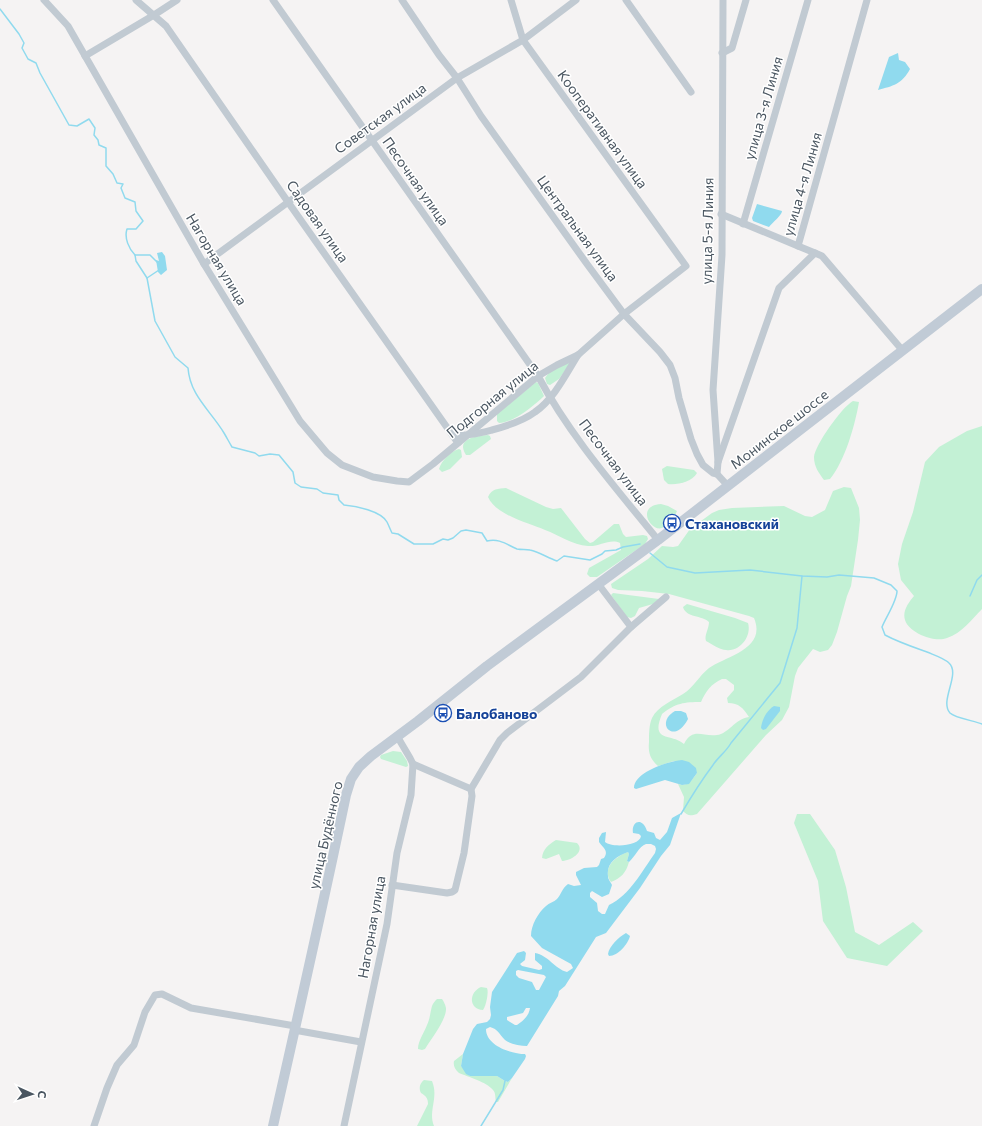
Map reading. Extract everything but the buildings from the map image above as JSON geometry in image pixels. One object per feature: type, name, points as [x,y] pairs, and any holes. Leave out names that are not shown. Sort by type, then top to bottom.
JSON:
[{"type":"main road","name":"Монинское шоссе","points":[[596,587],[982,289]]},
{"type":"main road","name":"улица Будённого","points":[[273,1126],[294,1028],[318,928],[346,795],[352,779],[359,767],[371,756],[487,666],[596,587]]},
{"type":"street","name":"Нагорная улица","points":[[44,0],[68,26],[204,264],[300,421],[327,453],[342,465],[373,477],[409,482]]},
{"type":"street","name":"Садовая улица","points":[[136,0],[166,26],[458,443]]},
{"type":"street","points":[[85,56],[177,0]]},
{"type":"street","name":"Песочная улица","points":[[273,0],[538,376],[550,398],[602,472],[658,540]]},
{"type":"street","name":"Центральная улица","points":[[402,0],[439,56],[457,78],[481,116],[624,314],[660,352],[670,365],[675,378],[679,398],[691,439],[697,454],[704,465],[713,473],[717,474],[728,486]]},
{"type":"street","name":"Кооперативная улица","points":[[511,0],[523,40],[686,266]]},
{"type":"street","name":"Советская улица","points":[[204,264],[457,78],[523,40],[576,0]]},
{"type":"street","points":[[626,0],[691,92]]},
{"type":"street","name":"улица 5-я Линия","points":[[718,462],[713,390],[722,255],[723,0]]},
{"type":"street","points":[[722,53],[732,48],[746,0]]},
{"type":"street","name":"улица 3-я Линия","points":[[744,224],[808,0]]},
{"type":"street","name":"улица 4-я Линия","points":[[867,0],[798,246],[822,256],[903,351]]},
{"type":"street","points":[[721,214],[798,246]]},
{"type":"street","points":[[717,474],[718,462],[779,288],[815,253]]},
{"type":"street","name":"Подгорная улица","points":[[409,482],[433,464],[538,376],[557,364],[578,355],[624,314],[686,266]]},
{"type":"street","points":[[452,434],[484,432],[523,419],[536,412],[550,398],[578,355]]},
{"type":"street","points":[[596,587],[631,627]]},
{"type":"street","points":[[392,885],[446,893],[455,890],[464,853],[472,796],[471,789],[500,740],[507,733],[581,677],[631,627],[666,597]]},
{"type":"street","points":[[397,736],[413,764],[471,789]]},
{"type":"street","name":"Нагорная улица","points":[[344,1126],[387,924],[397,853],[411,795],[413,764]]},
{"type":"street","points":[[94,1126],[107,1088],[117,1065],[134,1045],[145,1012],[155,995],[162,994],[191,1008],[361,1042]]},
{"type":"green space","points":[[572,361],[559,379],[550,385],[547,384],[545,378],[550,372]]},
{"type":"green space","points":[[536,382],[538,383],[544,396],[517,417],[499,423],[497,421],[497,414]]},
{"type":"green space","points":[[853,401],[859,402],[845,453],[830,479],[824,480],[815,464],[814,457],[816,451],[836,418]]},
{"type":"green space","points":[[982,426],[982,609],[966,626],[952,636],[942,639],[929,638],[917,633],[907,625],[904,617],[905,610],[914,596],[901,580],[898,564],[902,544],[913,512],[925,462],[939,447],[967,431]]},
{"type":"green space","points":[[488,435],[491,439],[470,455],[466,455],[463,449],[465,441],[473,437]]},
{"type":"green space","points":[[459,449],[461,450],[462,457],[450,469],[442,472],[439,469],[444,460],[450,454]]},
{"type":"green space","points":[[667,466],[694,470],[697,473],[688,481],[668,484],[664,480],[662,469]]},
{"type":"green space","points":[[844,487],[851,488],[859,508],[860,520],[851,586],[832,645],[828,650],[820,652],[813,649],[798,668],[789,707],[782,720],[766,735],[697,814],[688,815],[683,811],[684,797],[678,784],[687,784],[697,773],[674,761],[658,766],[655,763],[651,758],[649,749],[649,730],[652,718],[658,710],[687,691],[709,668],[743,650],[750,644],[755,637],[756,629],[754,618],[669,594],[618,590],[612,588],[611,584],[648,559],[662,546],[678,546],[690,529],[712,513],[719,510],[784,506],[805,516],[812,517],[825,510],[833,491]],"holes":[[[726,679],[734,685],[734,690],[727,698],[728,703],[735,704],[740,707],[749,717],[744,718],[721,734],[694,734],[687,739],[684,744],[660,733],[659,723],[662,714],[672,707],[680,704],[701,702],[707,691],[712,686],[718,681]]]},
{"type":"green space","points":[[506,488],[546,507],[553,509],[561,508],[585,539],[590,543],[614,524],[619,524],[623,534],[626,537],[643,535],[647,536],[648,539],[645,544],[597,577],[590,577],[587,574],[589,568],[621,550],[620,543],[608,542],[592,546],[582,545],[571,542],[550,532],[513,518],[498,509],[488,497],[493,490]]},
{"type":"green space","points":[[661,504],[677,511],[664,527],[658,528],[650,523],[647,514],[649,509],[653,506]]},
{"type":"green space","points":[[613,593],[659,599],[653,604],[639,608],[635,616],[631,618],[627,617],[611,595]]},
{"type":"green space","points":[[687,604],[748,623],[748,633],[744,642],[736,648],[726,650],[716,647],[706,641],[709,622],[687,613],[683,607]]},
{"type":"green space","points":[[393,751],[401,752],[407,761],[408,766],[406,767],[381,759],[381,755]]},
{"type":"green space","points":[[797,814],[810,814],[835,850],[846,887],[855,932],[879,945],[913,922],[923,931],[887,966],[847,958],[823,921],[818,881],[794,823]]},
{"type":"green space","points":[[556,840],[577,843],[580,850],[573,858],[565,861],[562,861],[559,854],[546,859],[542,858],[543,852],[546,848]]},
{"type":"green space","points":[[628,852],[629,854],[627,861],[629,862],[625,872],[618,879],[611,882],[608,877],[608,872],[611,863],[619,856]]},
{"type":"green space","points":[[481,987],[487,988],[488,990],[487,999],[483,1010],[475,1007],[472,1000],[474,993]]},
{"type":"green space","points":[[437,999],[442,999],[445,1004],[446,1013],[425,1049],[418,1049],[420,1040],[429,1020],[433,1003]]},
{"type":"green space","points":[[463,1054],[461,1066],[470,1076],[497,1076],[508,1082],[512,1078],[498,1102],[496,1102],[495,1093],[490,1087],[482,1082],[459,1073],[456,1070],[454,1061]]},
{"type":"green space","points":[[424,1080],[432,1081],[434,1087],[432,1120],[434,1126],[417,1126],[428,1104],[428,1100],[420,1090],[420,1085]]},
{"type":"water","points":[[898,53],[899,60],[905,62],[910,69],[904,78],[897,84],[878,90],[889,57]]},
{"type":"water","points":[[757,204],[782,211],[782,213],[769,227],[753,221],[752,218]]},
{"type":"water","points":[[162,252],[165,256],[167,270],[161,275],[158,272],[156,260],[159,261],[157,253]]},
{"type":"water","points":[[774,706],[780,707],[780,711],[766,729],[763,730],[761,728],[763,719],[769,710]]},
{"type":"water","points":[[675,711],[686,713],[688,719],[683,727],[677,731],[668,730],[666,721]]},
{"type":"water","points":[[682,760],[689,762],[696,768],[697,773],[689,784],[682,785],[665,780],[636,789],[634,788],[636,782],[646,772],[661,765]]},
{"type":"water","points":[[681,813],[670,845],[606,933],[596,937],[565,986],[559,991],[558,996],[527,1046],[521,1046],[505,1040],[497,1030],[493,1028],[490,1027],[486,1029],[490,1040],[501,1048],[507,1051],[525,1054],[525,1059],[512,1078],[508,1082],[497,1076],[470,1076],[466,1074],[461,1066],[463,1054],[473,1029],[477,1024],[487,1022],[490,1019],[492,992],[517,953],[524,951],[526,953],[525,960],[520,964],[522,966],[539,970],[542,969],[542,966],[535,960],[535,953],[544,956],[559,968],[567,972],[573,968],[571,964],[542,948],[531,936],[531,932],[540,912],[560,896],[563,889],[568,884],[574,886],[581,885],[576,872],[584,868],[597,867],[599,865],[601,859],[604,858],[606,853],[605,849],[599,842],[599,838],[602,833],[606,832],[605,842],[609,844],[631,844],[636,842],[641,836],[633,833],[635,824],[640,822],[645,826],[647,831],[654,833],[656,838],[660,840],[667,832],[672,818]],"holes":[[[646,844],[655,846],[655,853],[629,889],[616,901],[609,905],[605,914],[602,914],[598,911],[597,903],[590,897],[590,893],[592,891],[602,897],[609,894],[612,885],[608,879],[608,871],[613,861],[628,852],[629,854],[627,861],[629,862],[641,847]],[[518,970],[544,975],[546,977],[539,990],[536,990],[532,982],[519,978],[516,975],[516,971]],[[526,1008],[530,1008],[527,1016],[517,1025],[507,1020],[507,1017],[523,1013]]]},
{"type":"water","points":[[626,933],[630,936],[625,946],[616,954],[609,956],[608,954],[612,945],[617,939]]},
{"type":"waterway","points":[[0,9],[19,34],[24,43],[22,48],[28,59],[36,63],[69,125],[77,126],[89,119],[95,128],[94,135],[98,140],[99,145],[106,148],[106,166],[113,174],[117,183],[123,184],[121,188],[125,198],[135,202],[136,211],[143,221],[136,229],[127,229],[127,240],[129,247],[135,255],[136,261],[147,278],[155,321],[175,357],[188,368],[190,378],[197,395],[219,425],[232,447],[255,453],[259,456],[270,454],[279,455],[293,472],[295,483],[301,487],[317,489],[323,493],[338,495],[339,500],[344,505],[374,512],[384,518],[392,533],[398,534],[414,544],[433,544],[443,539],[448,540],[453,538],[461,531],[466,530],[482,533],[487,541],[500,541],[517,549],[533,551],[557,561],[564,556],[590,560],[605,551],[640,544]]},
{"type":"waterway","points":[[135,255],[150,255],[157,262]]},
{"type":"waterway","points":[[147,278],[159,270]]},
{"type":"waterway","points":[[650,553],[667,567],[695,573],[750,570],[802,576],[827,577],[839,575],[874,578],[891,585],[897,591],[897,595],[882,627],[885,635],[939,657],[949,663],[953,674],[948,695],[947,708],[953,715],[982,724]]},
{"type":"waterway","points":[[970,596],[977,580],[982,575]]},
{"type":"waterway","points":[[681,814],[715,762],[780,683],[797,628],[802,576]]},
{"type":"waterway","points":[[481,1126],[503,1090],[505,1081]]},
{"type":"place","name":"Стахановский","points":[[672,523]]},
{"type":"place","name":"Балобаново","points":[[443,713]]}]
